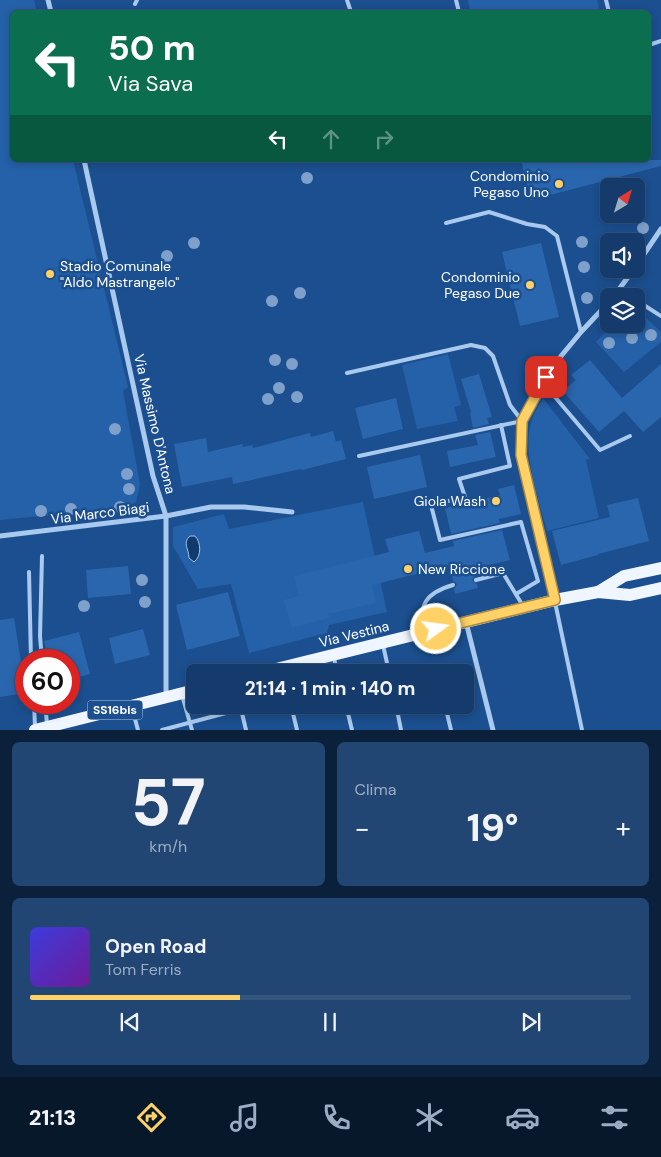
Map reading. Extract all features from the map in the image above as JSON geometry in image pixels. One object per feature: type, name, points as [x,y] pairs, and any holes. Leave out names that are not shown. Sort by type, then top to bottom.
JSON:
[{"type":"main road","name":"Via Vestina","points":[[598,592],[624,576],[661,568]]},
{"type":"main road","name":"Via Vestina","points":[[303,664],[383,642],[555,600],[598,592],[630,595],[661,588]]},
{"type":"main road","name":"SS16bis","points":[[44,728],[186,692]]},
{"type":"street","name":"Via Massimo D'Antona","points":[[84,162],[153,476],[166,516],[166,697]]},
{"type":"street","points":[[645,252],[661,228]]},
{"type":"street","points":[[555,600],[521,455],[522,421],[552,367],[600,312]]},
{"type":"street","name":"Via Marco Biagi","points":[[0,536],[233,506],[292,512]]},
{"type":"street","points":[[466,622],[493,730]]},
{"type":"lane","points":[[446,223],[489,212],[528,224],[545,227],[557,236],[581,332]]},
{"type":"lane","points":[[645,306],[661,316]]},
{"type":"lane","points":[[347,373],[471,345],[485,348],[493,356],[510,405],[522,421],[359,456]]},
{"type":"lane","points":[[540,387],[555,397],[600,450],[630,436]]},
{"type":"lane","points":[[501,425],[510,466],[460,479],[465,497],[431,505],[440,540],[521,522],[538,581],[516,594]]},
{"type":"lane","points":[[41,649],[42,556]]},
{"type":"lane","points":[[29,572],[31,649]]},
{"type":"lane","points":[[476,580],[504,573],[524,608]]},
{"type":"lane","points":[[418,634],[420,614],[427,598],[443,588],[453,585]]},
{"type":"lane","points":[[555,600],[582,730]]},
{"type":"lane","points":[[383,642],[387,664]]},
{"type":"lane","points":[[333,655],[336,664]]},
{"type":"lane","points":[[182,693],[192,730]]},
{"type":"lane","points":[[132,706],[138,730]]},
{"type":"lane","points":[[39,714],[44,728]]},
{"type":"lane","points":[[44,728],[45,714]]},
{"type":"lane","points":[[162,730],[217,714]]},
{"type":"lane","points":[[242,714],[246,730]]},
{"type":"lane","points":[[293,714],[297,730]]},
{"type":"lane","points":[[348,714],[352,730]]},
{"type":"lane","points":[[398,714],[401,730]]},
{"type":"lane","points":[[447,714],[451,730]]},
{"type":"shaded area","name":"Stadio Comunale \"Aldo Mastrangelo\"","points":[[0,0],[34,0],[36,10],[10,10],[10,162],[73,162],[128,387],[123,391],[140,484],[136,502],[123,508],[0,520]]},
{"type":"shaded area","points":[[468,0],[597,0],[600,10],[470,10]]},
{"type":"shaded area","points":[[645,317],[661,332],[661,342],[624,372],[596,342],[604,333],[645,333]]},
{"type":"shaded area","points":[[448,354],[461,405],[454,407],[458,421],[417,429],[402,365]]},
{"type":"shaded area","points":[[543,398],[590,459],[586,460],[599,518],[547,531],[536,491],[529,448],[532,420]]},
{"type":"shaded area","points":[[363,502],[387,612],[329,625],[327,633],[249,653],[231,584],[198,589],[173,546],[173,527],[224,514],[229,529]]},
{"type":"shaded area","points":[[190,536],[195,536],[199,545],[199,553],[194,562],[189,558],[186,546],[186,541]]},
{"type":"building","name":"Condominio Pegaso Uno","points":[[651,160],[661,160],[661,166],[615,178],[600,178],[600,182],[531,200],[522,162],[651,162]]},
{"type":"building","name":"Condominio Pegaso Due","points":[[541,243],[559,317],[520,326],[502,252]]},
{"type":"building","points":[[590,360],[622,398],[661,364],[661,417],[643,432],[624,411],[599,432],[563,391],[576,380],[571,375]]},
{"type":"building","points":[[479,374],[492,417],[487,418],[489,424],[473,428],[471,412],[461,379]]},
{"type":"building","points":[[396,398],[403,429],[363,439],[355,408]]},
{"type":"building","points":[[333,431],[336,442],[341,440],[346,459],[233,484],[232,477],[182,487],[174,444],[206,438],[208,452],[242,444],[243,447],[252,445],[253,448],[310,433],[311,437]]},
{"type":"building","points":[[490,432],[496,457],[450,467],[447,451],[478,445],[475,435]]},
{"type":"building","points":[[420,455],[427,487],[374,499],[367,467]]},
{"type":"building","points":[[514,485],[521,514],[499,519],[500,523],[451,534],[445,508],[500,495],[498,489]]},
{"type":"building","points":[[638,498],[649,541],[561,565],[552,531],[610,517],[607,505]]},
{"type":"building","points":[[502,530],[510,560],[473,569],[475,576],[472,580],[477,584],[478,588],[455,594],[454,589],[457,584],[453,581],[449,566],[372,585],[376,603],[328,614],[329,618],[292,628],[284,600],[299,596],[294,576],[389,552],[385,539],[419,531],[425,553],[454,546],[453,541]]},
{"type":"building","points":[[128,566],[131,594],[88,598],[86,570]]},
{"type":"building","points":[[228,592],[240,636],[187,650],[176,605]]},
{"type":"building","points":[[14,618],[19,649],[15,649],[15,695],[0,697],[0,620]]},
{"type":"building","points":[[143,629],[150,655],[115,664],[109,638]]},
{"type":"building","points":[[79,632],[90,674],[80,677],[80,649],[46,649],[44,641]]},
{"type":"place","name":"Condominio Pegaso Uno","points":[[559,184]]},
{"type":"place","name":"Stadio Comunale \"Aldo Mastrangelo\"","points":[[50,274]]},
{"type":"place","name":"Condominio Pegaso Due","points":[[530,285]]},
{"type":"place","name":"Giola Wash","points":[[496,501]]},
{"type":"place","name":"New Riccione","points":[[408,569]]},
{"type":"route","points":[[436,629],[555,600],[521,455],[522,421],[546,377]]}]
